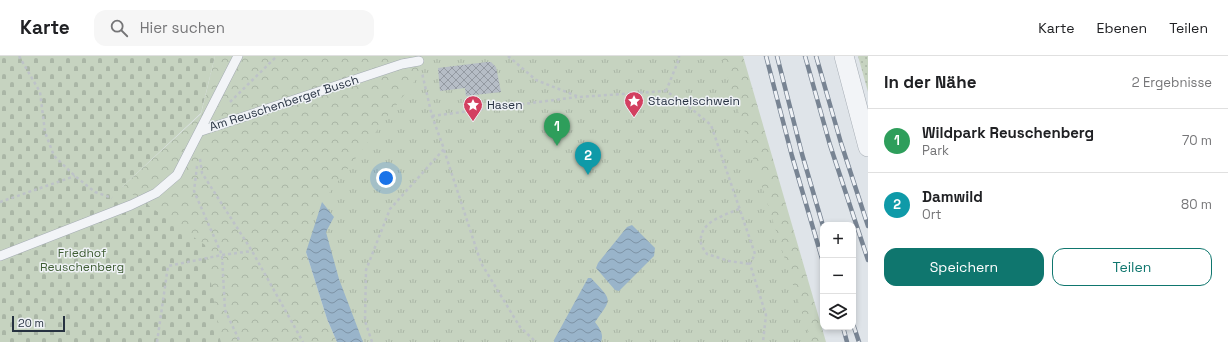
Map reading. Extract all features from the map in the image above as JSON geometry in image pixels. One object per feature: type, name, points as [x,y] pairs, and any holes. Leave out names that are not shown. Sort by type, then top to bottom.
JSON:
[{"type":"street","points":[[844,56],[868,147]]},
{"type":"lane","points":[[201,131],[238,56]]},
{"type":"lane","name":"Am Reuschenberger Busch","points":[[0,256],[131,205],[156,193],[177,175],[201,131],[402,64],[419,61]]},
{"type":"path","points":[[20,56],[40,92],[45,132],[54,156],[74,176],[95,192],[131,205]]},
{"type":"path","points":[[228,104],[277,56]]},
{"type":"path","points":[[508,56],[536,80],[579,97]]},
{"type":"path","points":[[666,90],[679,60],[678,56]]},
{"type":"path","points":[[419,61],[432,116],[481,263],[520,327],[536,342]]},
{"type":"path","points":[[432,116],[579,97],[666,90],[711,125],[755,254],[750,264],[766,315],[763,342]]},
{"type":"path","points":[[201,131],[199,154],[202,173],[252,251],[303,342]]},
{"type":"path","points":[[201,131],[194,192],[222,255],[224,310],[240,342]]},
{"type":"path","points":[[372,342],[365,321],[366,270],[390,210],[444,149]]},
{"type":"path","points":[[0,202],[74,176]]},
{"type":"path","points":[[739,209],[715,218],[702,231],[701,243],[707,254],[729,261],[750,264]]},
{"type":"path","points":[[157,342],[168,266],[222,255],[252,251]]},
{"type":"green space","name":"Friedhof Reuschenberg","points":[[0,56],[215,56],[201,113],[122,187],[205,245],[221,342],[0,342]]},
{"type":"green space","points":[[215,56],[743,56],[820,321],[820,330],[823,330],[826,342],[363,342],[306,252],[327,319],[337,342],[221,342],[122,187],[201,114]]},
{"type":"green space","points":[[419,56],[721,56],[811,342],[362,342],[310,218],[420,74]]},
{"type":"green space","points":[[858,56],[868,56],[868,92]]},
{"type":"water","points":[[322,202],[334,217],[326,232],[339,279],[363,342],[337,342],[327,319],[306,252]]},
{"type":"water","points":[[632,225],[655,248],[654,256],[619,291],[615,290],[596,268],[598,263],[627,227]]},
{"type":"water","points":[[588,278],[591,278],[598,285],[608,299],[605,308],[595,322],[602,334],[601,342],[554,342],[554,340]]},
{"type":"building","points":[[491,62],[496,67],[501,92],[466,96],[465,88],[440,91],[438,68]]},
{"type":"railway","points":[[766,56],[792,156],[822,258]]},
{"type":"railway","points":[[777,56],[802,154],[822,222]]},
{"type":"railway","points":[[805,56],[830,145],[868,260]]},
{"type":"railway","points":[[816,56],[841,143],[868,226]]},
{"type":"railway","points":[[844,330],[847,342]]},
{"type":"railway","points":[[855,330],[859,342]]},
{"type":"place","name":"Stachelschwein","points":[[634,118]]},
{"type":"place","name":"Hasen","points":[[473,122]]},
{"type":"place","name":"Wildpark Reuschenberg","points":[[557,146]]},
{"type":"place","name":"Damwild","points":[[588,175]]}]
